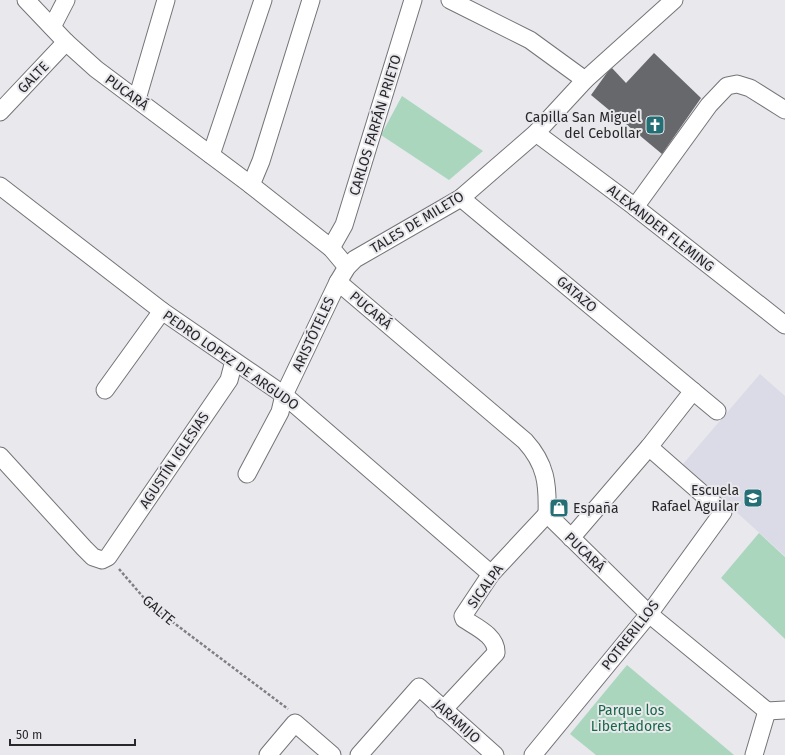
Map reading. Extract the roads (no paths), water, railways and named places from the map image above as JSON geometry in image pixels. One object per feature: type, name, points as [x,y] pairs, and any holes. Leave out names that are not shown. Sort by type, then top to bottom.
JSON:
[{"type":"street","name":"PUCARÁ","points":[[26,0],[66,42],[96,68],[251,185],[331,248],[347,267]]},
{"type":"street","points":[[52,27],[66,0]]},
{"type":"street","points":[[137,98],[166,0]]},
{"type":"street","points":[[211,155],[263,0]]},
{"type":"street","points":[[251,185],[261,161],[311,0]]},
{"type":"street","name":"CARLOS FARFÁN PRIETO","points":[[331,248],[344,225],[413,0]]},
{"type":"street","points":[[450,0],[530,40],[585,80]]},
{"type":"street","name":"TALES DE MILETO","points":[[338,282],[347,267],[355,259],[461,198],[536,133],[585,80],[674,0]]},
{"type":"street","name":"GALTE","points":[[0,112],[66,42]]},
{"type":"street","points":[[635,207],[709,105],[727,86],[737,84],[750,88],[785,110]]},
{"type":"street","name":"ALEXANDER FLEMING","points":[[536,133],[635,207],[785,325]]},
{"type":"street","name":"PEDRO LOPEZ DE ARGUDO","points":[[0,186],[162,311],[284,395],[491,574]]},
{"type":"street","name":"GATAZO","points":[[461,198],[717,411]]},
{"type":"street","name":"PUCARÁ","points":[[338,282],[525,441],[535,452],[546,479],[548,491],[546,514],[649,614],[767,711]]},
{"type":"street","name":"ARISTÓTELES","points":[[247,474],[280,412],[284,395],[338,282]]},
{"type":"street","points":[[105,390],[162,311]]},
{"type":"street","name":"AGUSTÍN IGLESIAS","points":[[0,456],[93,557],[102,560],[108,557],[229,380],[234,361]]},
{"type":"street","points":[[571,538],[649,447],[693,391]]},
{"type":"street","name":"POTRERILLOS","points":[[533,755],[649,614],[723,512],[649,447]]},
{"type":"street","name":"SICALPA","points":[[443,710],[496,653],[496,647],[490,637],[464,619],[463,616],[491,574],[546,514]]},
{"type":"street","name":"JARAMIJO","points":[[360,755],[419,687],[495,755]]},
{"type":"street","points":[[754,755],[767,711],[785,710]]},
{"type":"street","points":[[268,755],[296,723],[332,755]]},
{"type":"place","name":"Capilla San Miguel del Cebollar","points":[[655,125]]},
{"type":"place","name":"Escuela Rafael Aguilar","points":[[753,498]]},
{"type":"place","name":"España","points":[[559,508]]},
{"type":"park label","name":"Parque los Libertadores","points":[[631,718]]}]
